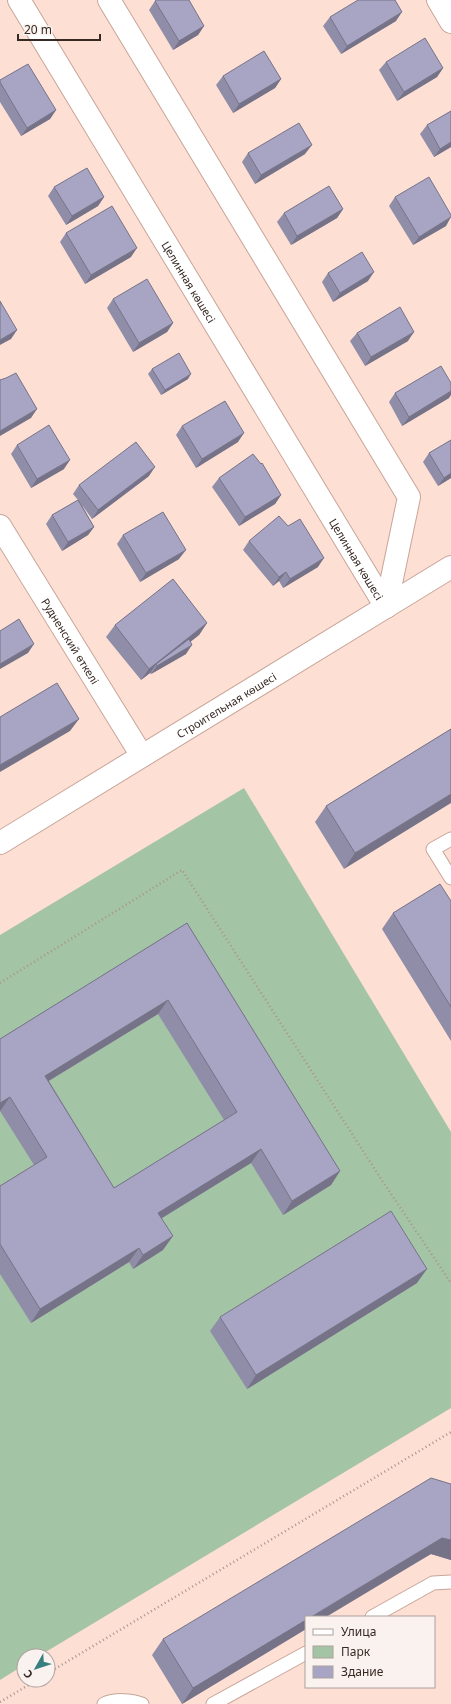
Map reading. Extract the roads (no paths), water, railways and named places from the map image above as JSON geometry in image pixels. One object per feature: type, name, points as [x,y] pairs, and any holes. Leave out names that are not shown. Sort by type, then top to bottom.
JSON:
[{"type":"street","name":"Целинная көшесі","points":[[19,0],[386,607]]},
{"type":"street","name":"Целинная көшесі","points":[[109,0],[409,497],[386,607]]},
{"type":"street","points":[[438,0],[451,22]]},
{"type":"street","name":"Рудненский өткелі","points":[[0,526],[142,756]]},
{"type":"street","name":"Строительная көшесі","points":[[0,843],[451,567]]},
{"type":"lane","points":[[451,839],[433,849],[451,878]]},
{"type":"lane","points":[[374,1616],[433,1583],[451,1582]]},
{"type":"lane","points":[[212,1704],[305,1654]]},
{"type":"lane","points":[[104,1704],[110,1702],[133,1701],[142,1704]]}]
